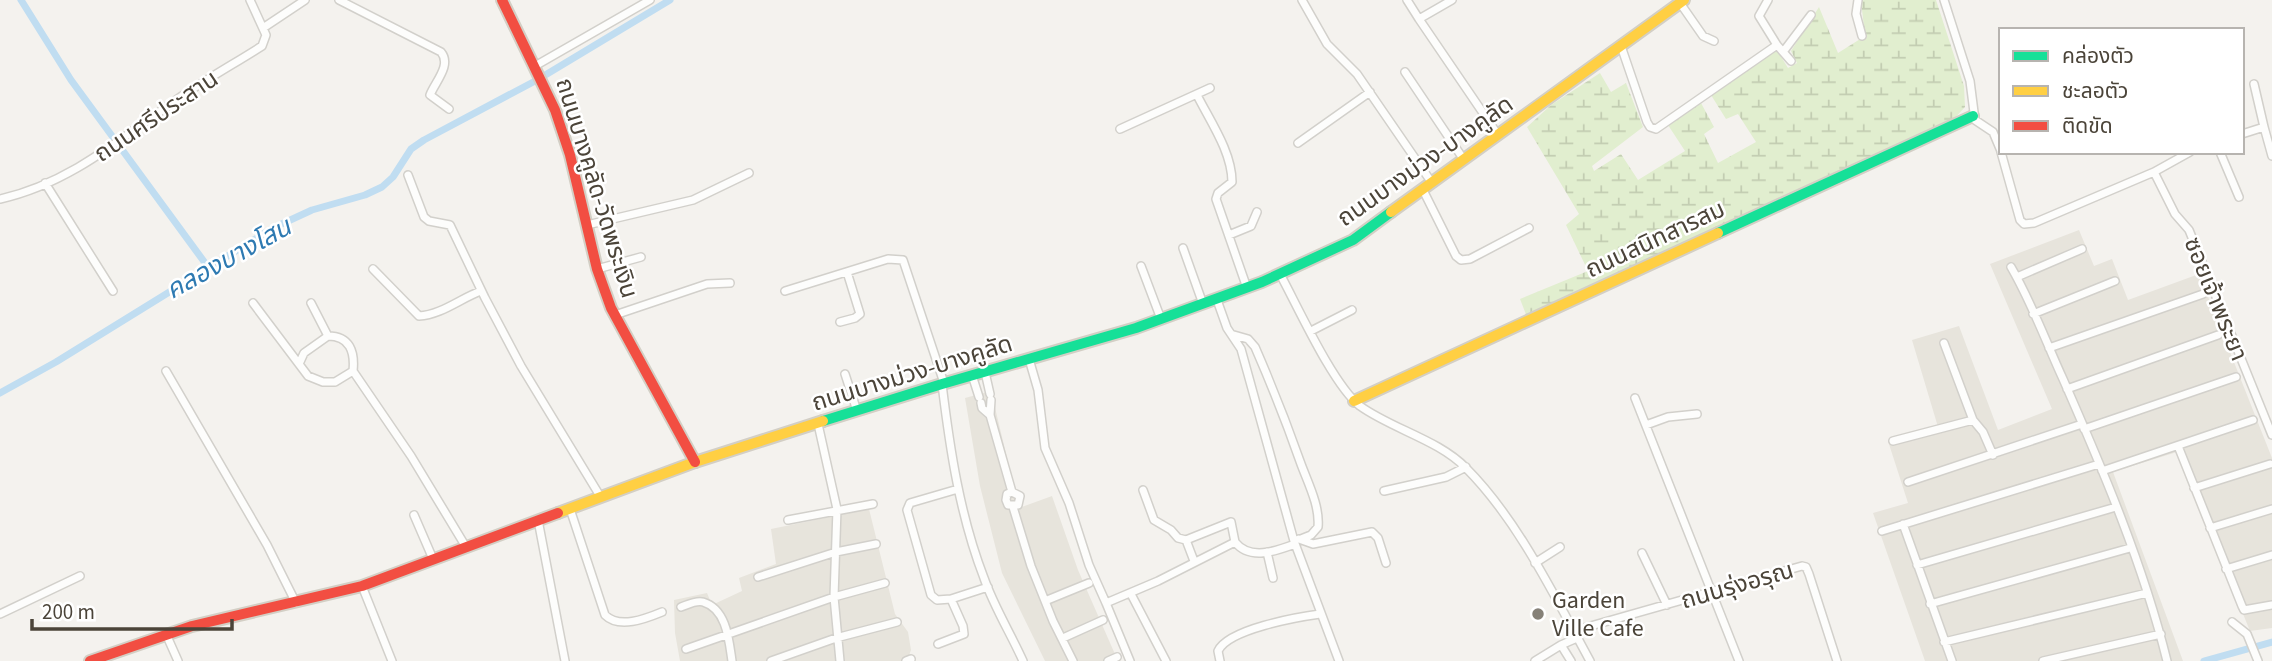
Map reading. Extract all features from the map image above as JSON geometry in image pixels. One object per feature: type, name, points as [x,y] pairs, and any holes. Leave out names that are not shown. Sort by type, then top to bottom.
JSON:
[{"type":"street","points":[[250,0],[262,28],[305,0]]},
{"type":"street","points":[[339,0],[441,52],[446,65],[430,95],[449,108]]},
{"type":"street","name":"ถนนบางคูลัด-วัดพระเงิน","points":[[502,0],[544,83],[570,155],[597,269],[615,315],[695,462]]},
{"type":"street","points":[[536,68],[650,0]]},
{"type":"street","points":[[1302,0],[1327,44],[1350,66],[1370,92],[1427,186],[1456,256],[1461,260],[1470,259],[1529,228]]},
{"type":"street","points":[[1407,0],[1497,135]]},
{"type":"street","points":[[1419,19],[1452,0]]},
{"type":"street","points":[[1768,0],[1759,16],[1777,45],[1791,61]]},
{"type":"street","points":[[1858,0],[1856,14],[1862,36]]},
{"type":"street","points":[[1944,0],[1970,81],[1973,116],[1979,124],[1993,132],[1999,147]]},
{"type":"street","points":[[1682,1],[1703,36],[1714,41]]},
{"type":"street","name":"ถนนบางม่วง-บางคูลัด","points":[[90,661],[221,618],[362,586],[695,462],[943,383],[1161,319],[1247,288],[1353,240],[1682,1]]},
{"type":"street","points":[[1783,52],[1811,15]]},
{"type":"street","name":"ถนนศรีประสาน","points":[[0,199],[45,183],[93,160],[185,94],[262,46],[266,35],[262,28]]},
{"type":"street","points":[[1621,46],[1647,122],[1652,129],[1656,129],[1777,45]]},
{"type":"street","points":[[1405,72],[1464,160]]},
{"type":"street","points":[[2254,84],[2272,156]]},
{"type":"street","points":[[1120,129],[1210,88]]},
{"type":"street","points":[[1298,143],[1370,92]]},
{"type":"street","points":[[1196,95],[1223,147],[1231,170],[1231,182],[1216,196],[1247,288]]},
{"type":"street","name":"ถนนสนิทสารสม","points":[[1354,401],[1973,116]]},
{"type":"street","points":[[2244,133],[2263,127]]},
{"type":"street","points":[[2002,154],[2020,220],[2024,224],[2034,223],[2154,172],[2183,154]]},
{"type":"street","points":[[2221,154],[2239,197]]},
{"type":"street","name":"ซอยเจ้าพระยา","points":[[2154,172],[2175,214],[2189,230],[2272,435]]},
{"type":"street","points":[[587,225],[693,200],[748,173]]},
{"type":"street","points":[[408,175],[424,217],[435,223],[450,225],[481,291],[541,400],[600,496]]},
{"type":"street","points":[[45,183],[113,291]]},
{"type":"street","points":[[1229,235],[1251,226],[1257,212]]},
{"type":"street","points":[[1183,248],[1203,304]]},
{"type":"street","points":[[2017,277],[2082,249]]},
{"type":"street","points":[[597,269],[641,257]]},
{"type":"street","points":[[785,291],[888,260],[903,260],[943,383],[958,489],[970,536],[988,587],[1023,661]]},
{"type":"street","points":[[1141,266],[1161,319]]},
{"type":"street","points":[[2011,267],[2049,348],[2116,506],[2161,634],[2167,661]]},
{"type":"street","points":[[373,269],[419,316],[433,314],[461,298],[481,291]]},
{"type":"street","points":[[840,322],[860,314],[847,272]]},
{"type":"street","points":[[1280,274],[1337,379],[1354,401],[1451,455],[1466,467],[1497,504],[1535,563],[1590,661]]},
{"type":"street","points":[[2034,314],[2115,281]]},
{"type":"street","points":[[615,315],[707,284],[730,283]]},
{"type":"street","points":[[2049,348],[2203,294]]},
{"type":"street","points":[[1217,300],[1227,328],[1241,349],[1297,541],[1320,614],[1339,661]]},
{"type":"street","points":[[253,303],[307,376],[323,382],[335,382],[353,371]]},
{"type":"street","points":[[311,303],[328,336]]},
{"type":"street","points":[[1311,331],[1352,310]]},
{"type":"street","points":[[1143,490],[1154,520],[1171,530],[1178,538],[1186,540],[1231,523],[1235,542],[1239,547],[1268,552],[1311,535],[1318,527],[1319,518],[1309,486],[1255,347],[1248,339],[1234,335]]},
{"type":"street","points":[[2067,389],[2218,335]]},
{"type":"street","points":[[299,364],[304,354],[328,336],[340,337],[350,345],[354,359],[353,371],[411,456],[466,547]]},
{"type":"street","points":[[1944,343],[1973,420],[1983,432],[1993,455]]},
{"type":"street","points":[[1029,359],[1038,390],[1045,448],[1069,503],[1089,565],[1130,661]]},
{"type":"street","points":[[166,372],[267,545],[296,603]]},
{"type":"street","points":[[985,372],[990,415],[1012,492],[1020,496],[1020,501],[1013,506],[1031,566],[1073,661]]},
{"type":"street","points":[[845,374],[857,411]]},
{"type":"street","points":[[972,375],[980,400],[990,415]]},
{"type":"street","points":[[1908,482],[2235,377]]},
{"type":"street","points":[[1635,398],[1740,661]]},
{"type":"street","points":[[1646,425],[1668,417],[1697,414]]},
{"type":"street","points":[[1893,441],[1973,420]]},
{"type":"street","points":[[1882,531],[2178,446],[2253,420]]},
{"type":"street","points":[[818,424],[837,509],[834,597],[840,661]]},
{"type":"street","points":[[2178,446],[2244,610],[2272,605]]},
{"type":"street","points":[[2194,488],[2270,464]]},
{"type":"street","points":[[1384,491],[1446,477],[1466,467]]},
{"type":"street","points":[[958,489],[910,503],[907,510],[931,595],[937,600],[951,599],[988,587]]},
{"type":"street","points":[[788,520],[873,504]]},
{"type":"street","points":[[1916,565],[2116,506]]},
{"type":"street","points":[[570,509],[605,615],[614,622],[624,622],[662,612]]},
{"type":"street","points":[[2210,528],[2272,509]]},
{"type":"street","points":[[414,515],[433,559]]},
{"type":"street","points":[[538,520],[565,661]]},
{"type":"street","points":[[1903,524],[1952,661]]},
{"type":"street","points":[[1297,541],[1313,544],[1371,532],[1378,538],[1386,563]]},
{"type":"street","points":[[1186,540],[1194,561]]},
{"type":"street","points":[[1106,603],[1131,594],[1235,542]]},
{"type":"street","points":[[758,577],[836,552],[876,544]]},
{"type":"street","points":[[1535,563],[1560,547]]},
{"type":"street","points":[[1930,604],[2130,548]]},
{"type":"street","points":[[1268,552],[1273,578]]},
{"type":"street","points":[[1642,553],[1667,605]]},
{"type":"street","points":[[2226,569],[2272,555]]},
{"type":"street","name":"ถนนรุ่งอรุณ","points":[[1535,661],[1575,635],[1796,566],[1805,567],[1837,661]]},
{"type":"street","points":[[0,614],[80,576]]},
{"type":"street","points":[[686,649],[834,597],[885,583]]},
{"type":"street","points":[[1045,601],[1089,583]]},
{"type":"street","points":[[362,586],[392,661]]},
{"type":"street","points":[[1944,642],[2147,593]]},
{"type":"street","points":[[1131,594],[1167,661]]},
{"type":"street","points":[[938,644],[964,634],[951,599]]},
{"type":"street","points":[[681,607],[696,602],[709,606],[721,617],[732,661]]},
{"type":"street","points":[[1220,661],[1218,650],[1223,643],[1269,624],[1320,614]]},
{"type":"street","points":[[1063,638],[1103,620]]},
{"type":"street","points":[[771,661],[836,638],[897,622]]},
{"type":"street","points":[[2232,622],[2247,634],[2258,661]]},
{"type":"street","points":[[166,634],[178,661]]},
{"type":"street","points":[[2043,661],[2161,634]]},
{"type":"street","points":[[1562,645],[1571,661]]},
{"type":"street","points":[[1108,661],[1117,657]]},
{"type":"shaded area","points":[[2079,230],[2094,266],[2112,259],[2128,300],[2199,274],[2272,458],[2272,628],[2250,631],[2177,452],[2113,472],[2183,661],[1925,661],[1873,513],[1908,503],[1888,441],[1938,427],[1912,340],[1959,326],[1998,430],[2052,409],[1990,264]]},
{"type":"shaded area","points":[[991,391],[1019,508],[1052,496],[1078,570],[1118,661],[1045,661],[1002,573],[980,486],[965,398]]},
{"type":"shaded area","points":[[869,509],[895,614],[908,632],[911,650],[907,661],[680,661],[675,633],[674,600],[707,593],[712,605],[742,591],[739,578],[776,564],[771,529]]},
{"type":"green space","points":[[1936,0],[1964,86],[1965,107],[1953,120],[1527,317],[1520,299],[1588,271],[1566,225],[1579,214],[1527,127],[1551,105],[1600,73],[1611,92],[1626,83],[1643,127],[1592,166],[1594,171],[1621,154],[1638,180],[1685,151],[1668,125],[1701,103],[1714,127],[1704,134],[1718,163],[1756,142],[1738,114],[1726,119],[1711,95],[1777,50],[1788,68],[1797,63],[1791,51],[1819,7],[1838,53],[1865,36],[1861,1]]},
{"type":"waterway","points":[[21,0],[71,80],[208,267]]},
{"type":"waterway","name":"คลองบางโสน","points":[[0,393],[56,362],[273,228],[312,210],[365,195],[382,187],[393,177],[411,149],[424,140],[537,80],[670,0]]},
{"type":"waterway","points":[[2204,661],[2272,642]]},
{"type":"traffic: fast","points":[[1718,233],[1973,116]]},
{"type":"traffic: fast","points":[[823,421],[1136,328],[1262,282],[1353,240],[1391,212]]},
{"type":"traffic: slow","points":[[1391,212],[1684,0]]},
{"type":"traffic: slow","points":[[1354,401],[1718,233]]},
{"type":"traffic: slow","points":[[558,513],[695,462],[823,421]]},
{"type":"traffic: jam","points":[[502,0],[555,110],[570,155],[597,269],[611,308],[695,462]]},
{"type":"traffic: jam","points":[[90,661],[192,626],[362,586],[558,513]]},
{"type":"place","name":"Garden Ville Cafe","points":[[1538,614]]}]
